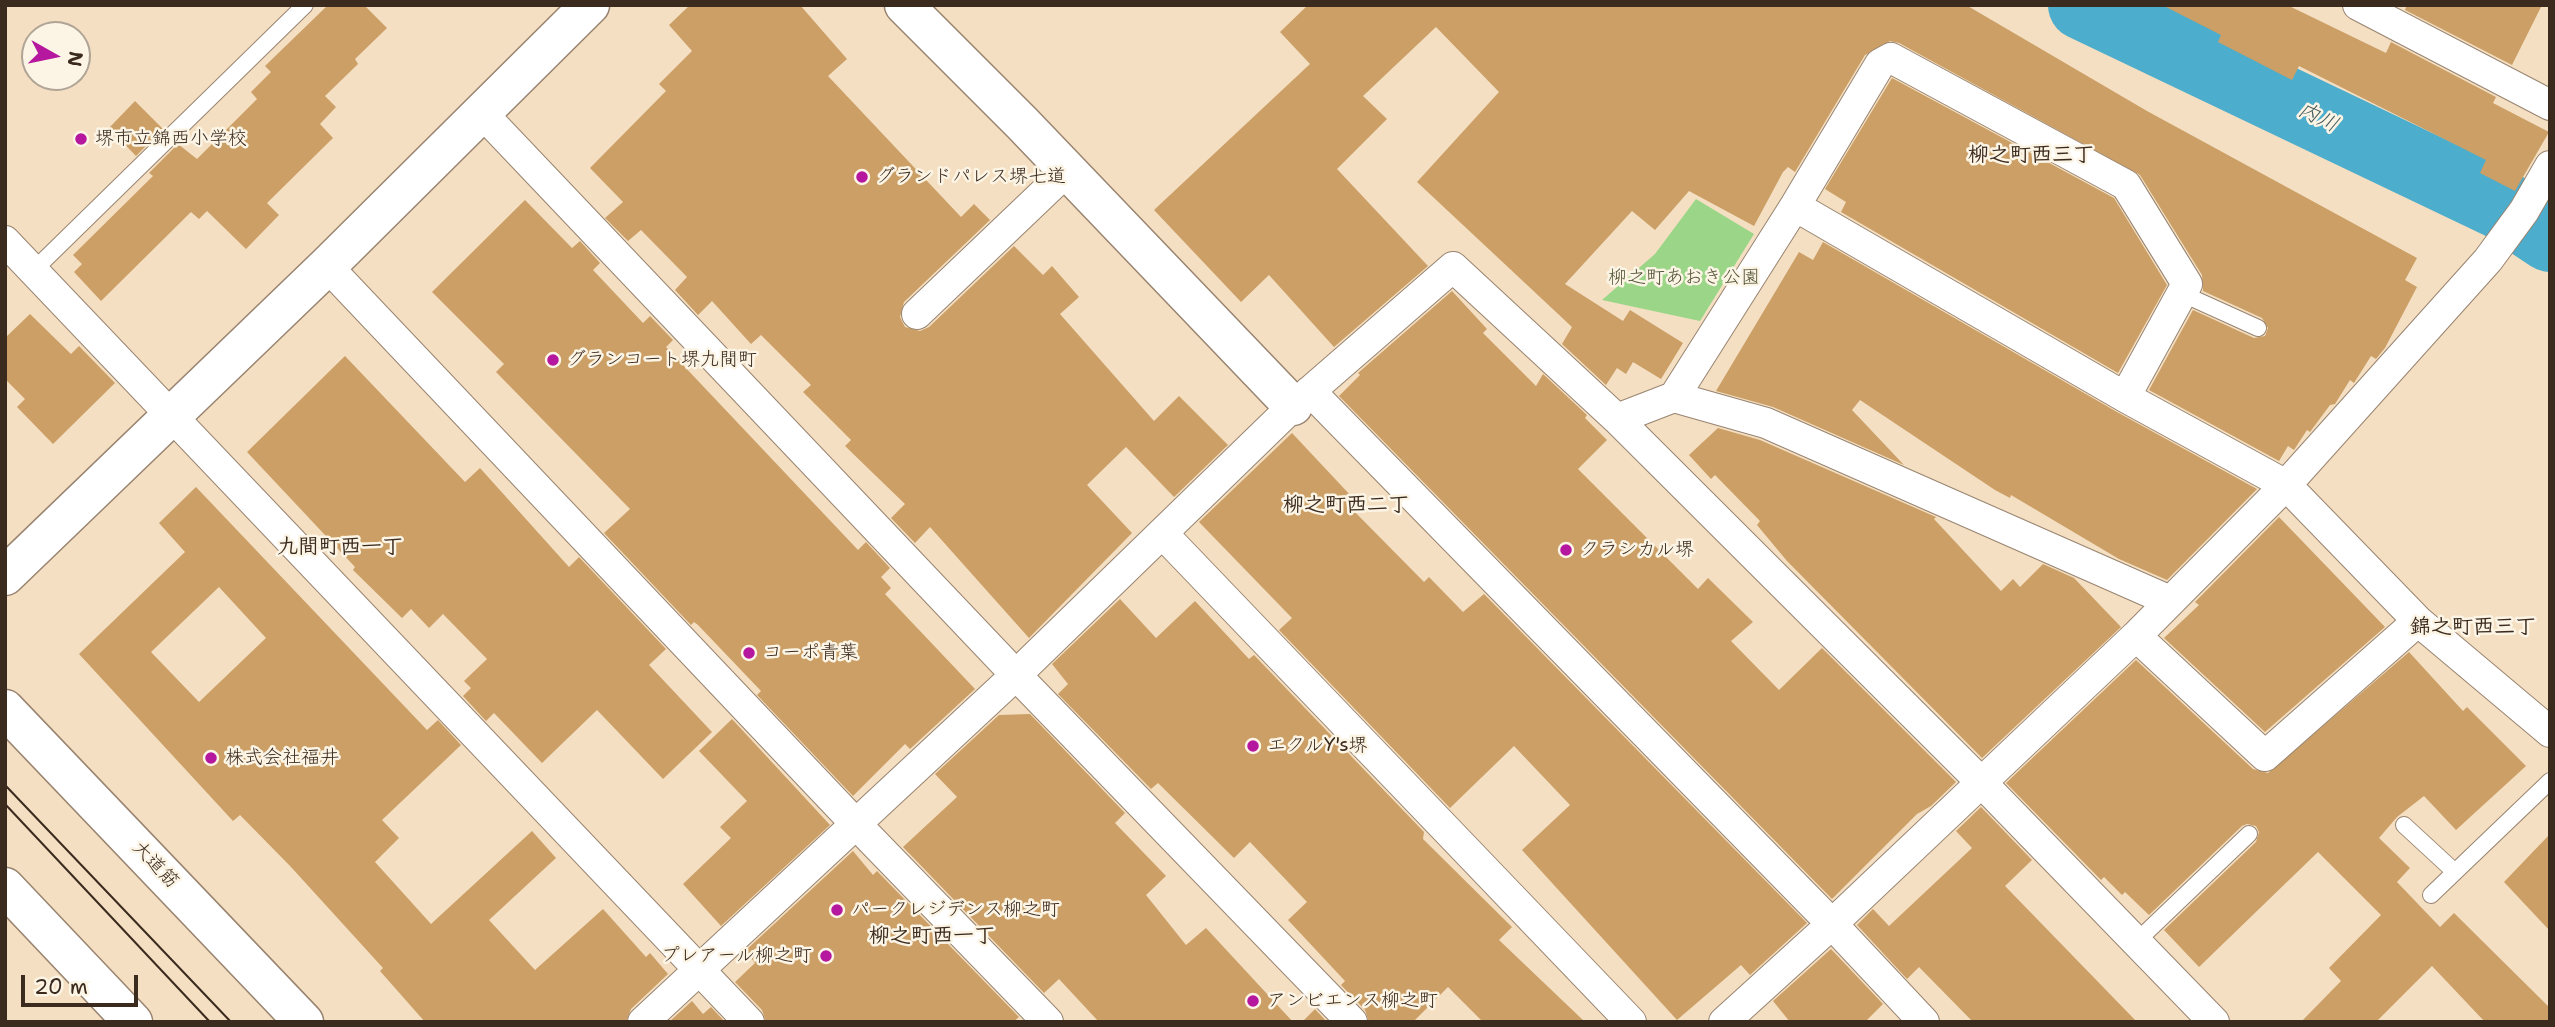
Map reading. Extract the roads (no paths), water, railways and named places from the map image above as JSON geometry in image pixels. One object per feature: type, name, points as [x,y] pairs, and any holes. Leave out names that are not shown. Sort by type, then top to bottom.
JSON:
[{"type":"street","points":[[5,576],[327,267],[590,5]]},
{"type":"street","points":[[904,5],[1832,924],[1924,1022]]},
{"type":"street","points":[[2358,5],[2550,105]]},
{"type":"street","points":[[1617,419],[1674,397],[1880,64],[1891,58],[2126,185],[2187,285],[2125,397]]},
{"type":"street","points":[[482,113],[1016,675],[1352,1022]]},
{"type":"street","points":[[1728,1021],[2136,636],[2286,485],[2488,260],[2524,211],[2550,166]]},
{"type":"street","points":[[917,314],[1068,170]]},
{"type":"street","points":[[1794,206],[2125,397],[2286,485],[2418,621],[2550,732]]},
{"type":"street","points":[[5,240],[749,1022]]},
{"type":"street","points":[[327,267],[855,823],[1048,1022]]},
{"type":"street","points":[[643,1022],[1016,675],[1302,399],[1453,267],[1617,419],[1981,782],[2214,1022]]},
{"type":"street","points":[[1674,397],[1766,423],[2170,601]]},
{"type":"street","points":[[1162,533],[1631,1022]]},
{"type":"street","points":[[2136,636],[2265,756],[2418,621]]},
{"type":"street","name":"大道筋","points":[[5,709],[304,1022]]},
{"type":"street","points":[[5,887],[133,1022]]},
{"type":"lane","points":[[34,270],[306,5]]},
{"type":"lane","points":[[2183,294],[2258,328]]},
{"type":"lane","points":[[2431,895],[2550,781]]},
{"type":"lane","points":[[2404,825],[2455,872]]},
{"type":"lane","points":[[2136,942],[2249,834]]},
{"type":"waterway","name":"内川","points":[[2083,5],[2502,205],[2550,237]]},
{"type":"tram line","points":[[5,785],[231,1022]]},
{"type":"tram line","points":[[5,804],[210,1022]]},
{"type":"place","name":"堺市立錦西小学校","points":[[81,139]]},
{"type":"place","name":"グランドパレス堺七道","points":[[862,177]]},
{"type":"place","name":"グランコート堺九間町","points":[[553,360]]},
{"type":"place","name":"クラシカル堺","points":[[1566,550]]},
{"type":"place","name":"コーポ青葉","points":[[749,653]]},
{"type":"place","name":"エクルY's堺","points":[[1253,746]]},
{"type":"place","name":"株式会社福井","points":[[211,758]]},
{"type":"place","name":"パークレジデンス柳之町","points":[[837,910]]},
{"type":"place","name":"プレアール柳之町","points":[[826,956]]},
{"type":"place","name":"アンビエンス柳之町","points":[[1253,1001]]},
{"type":"district","name":"柳之町西三丁","points":[[2031,156]]},
{"type":"district","name":"柳之町西二丁","points":[[1346,506]]},
{"type":"district","name":"九間町西一丁","points":[[340,548]]},
{"type":"district","name":"錦之町西三丁","points":[[2473,628]]},
{"type":"district","name":"柳之町西一丁","points":[[932,937]]},
{"type":"park label","name":"柳之町あおき公園","points":[[1684,278]]}]
